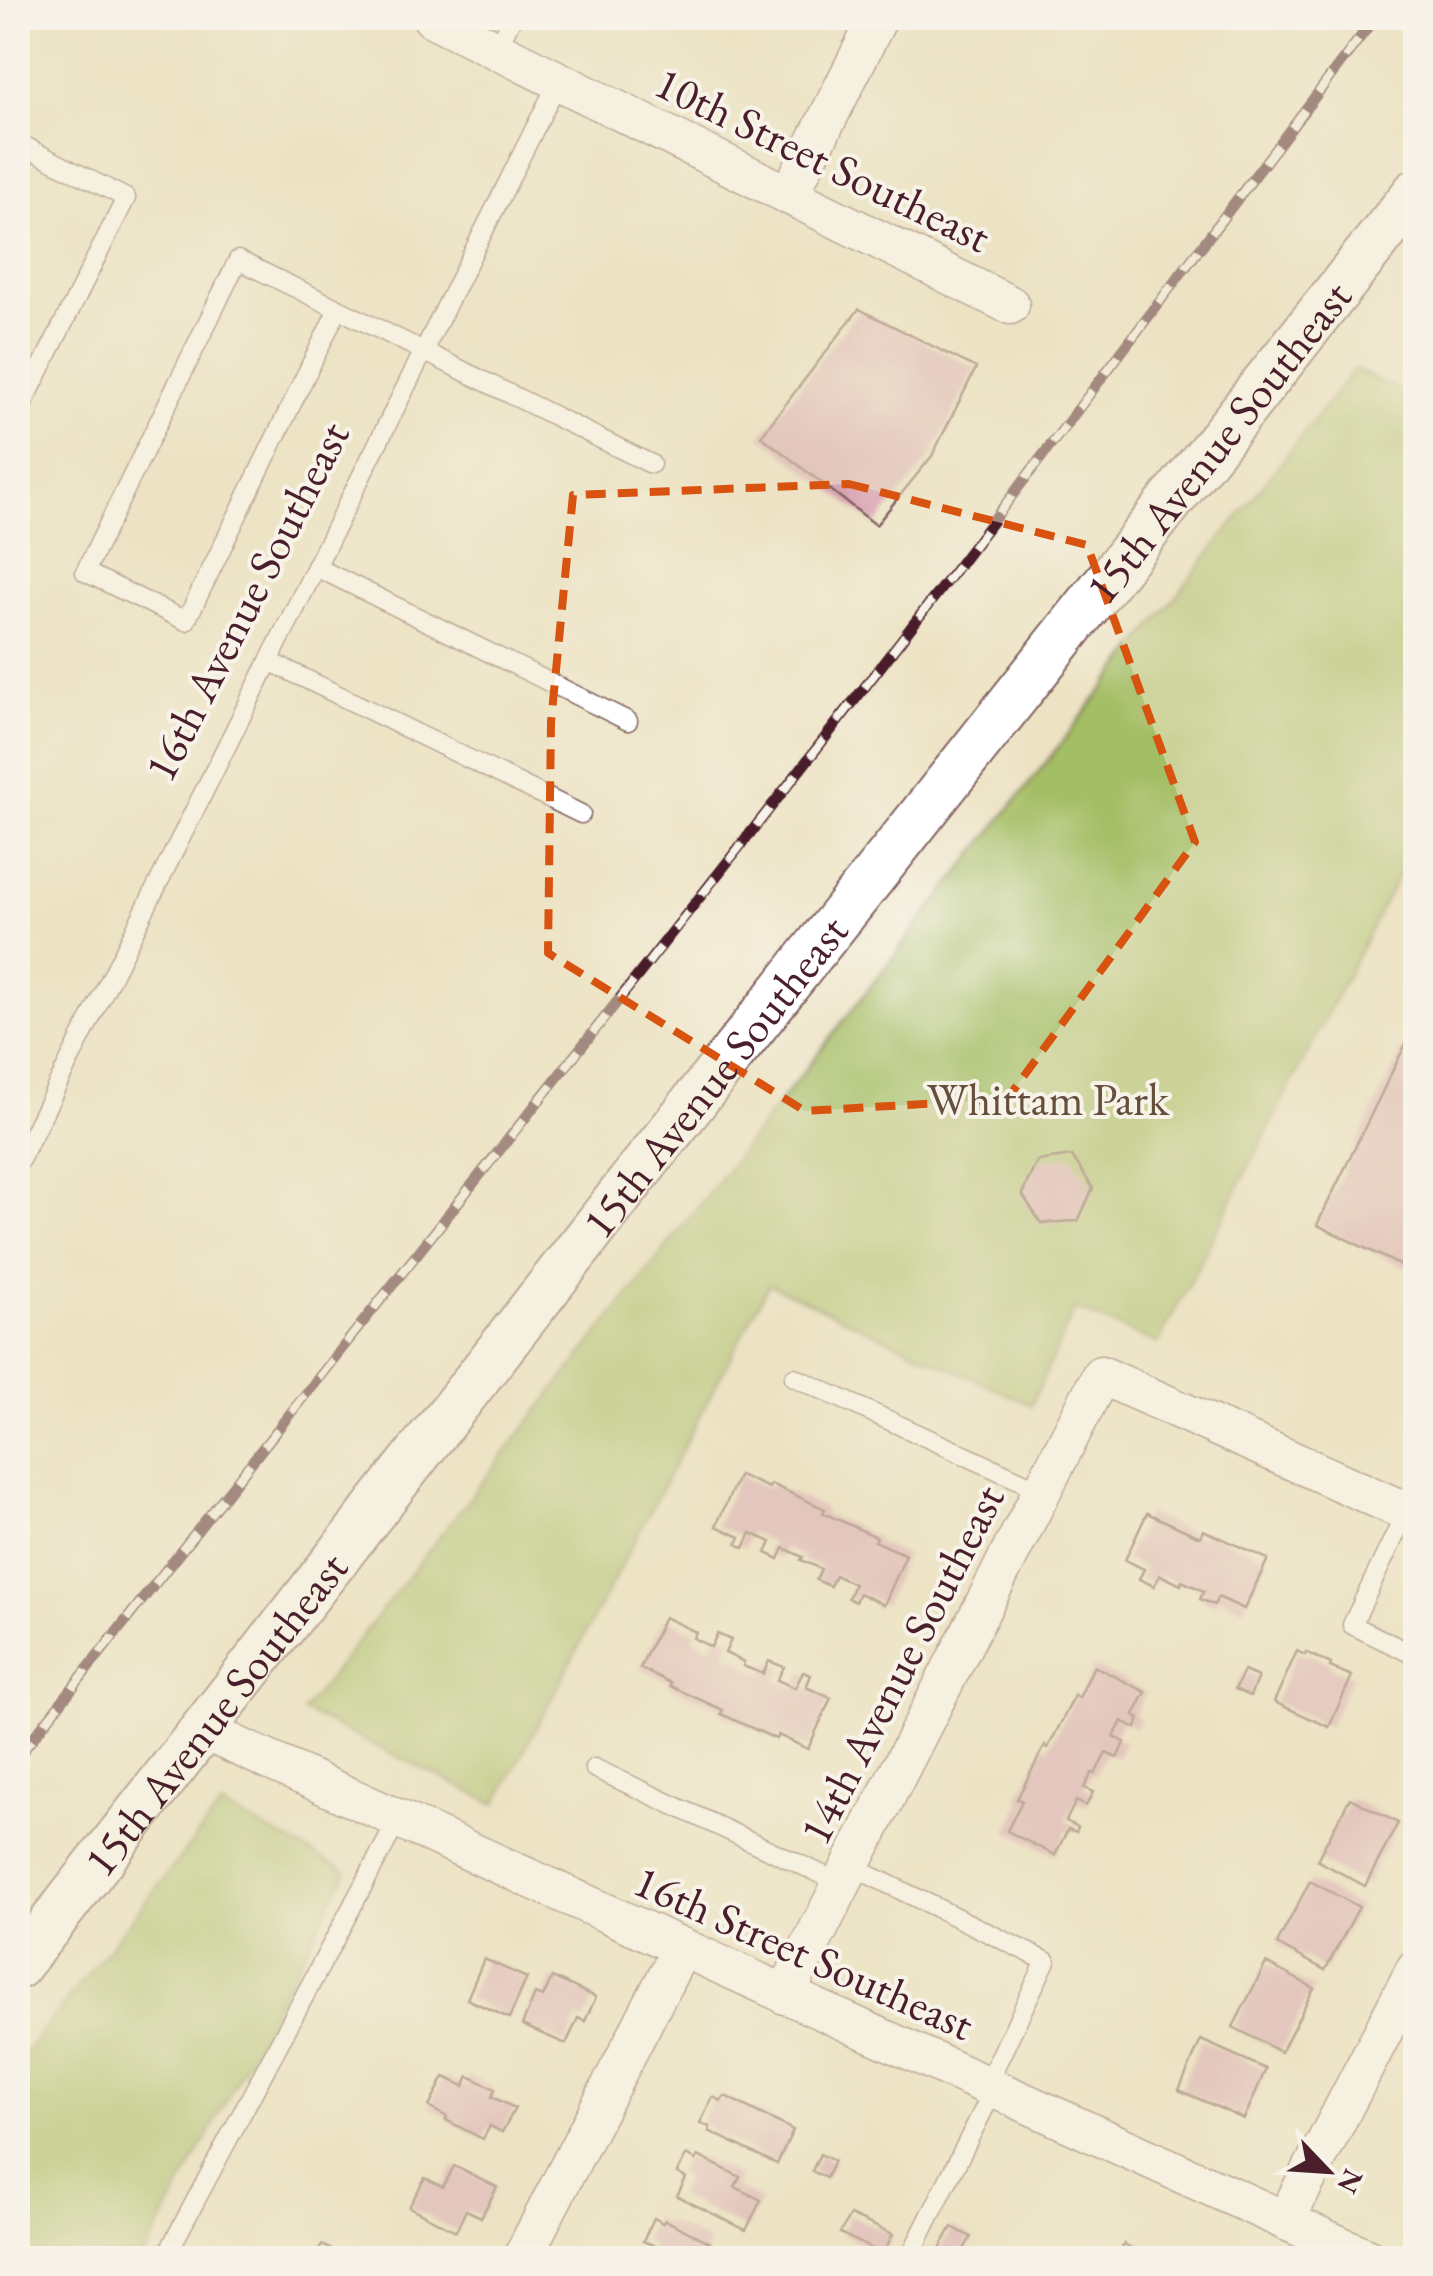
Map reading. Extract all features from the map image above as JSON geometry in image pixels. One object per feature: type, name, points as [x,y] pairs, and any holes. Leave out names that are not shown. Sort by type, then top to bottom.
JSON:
[{"type":"street","name":"10th Street Southeast","points":[[432,18],[504,34],[558,80],[1010,305]]},
{"type":"street","points":[[789,195],[878,18]]},
{"type":"street","name":"15th Avenue Southeast","points":[[18,1966],[660,1144],[1416,192]]},
{"type":"street","name":"14th Avenue Southeast","points":[[786,1996],[1101,1375],[1411,1514]]},
{"type":"street","name":"16th Street Southeast","points":[[202,1730],[990,2087],[1297,2237],[1368,2258]]},
{"type":"street","points":[[522,2258],[681,1949]]},
{"type":"street","points":[[1297,2237],[1416,1968]]},
{"type":"lane","name":"16th Avenue Southeast","points":[[18,1164],[558,80]]},
{"type":"lane","points":[[18,170],[23,145],[126,198],[18,414]]},
{"type":"lane","points":[[338,309],[186,621],[85,572],[238,260],[424,351],[650,464]]},
{"type":"lane","points":[[316,567],[628,720]]},
{"type":"lane","points":[[269,661],[581,814]]},
{"type":"lane","points":[[794,1377],[1042,1491]]},
{"type":"lane","points":[[1411,1514],[1352,1625],[1416,1656]]},
{"type":"lane","points":[[594,1768],[1046,1960],[909,2258]]},
{"type":"lane","points":[[165,2258],[398,1820]]},
{"type":"highlighted area","points":[[849,484],[1087,545],[1195,842],[1007,1099],[805,1111],[548,953],[551,722],[573,495]]},
{"type":"green space","name":"Whittam Park","points":[[1354,369],[1415,398],[1415,843],[1158,1344],[1075,1309],[1031,1405],[769,1284],[496,1804],[303,1711]]},
{"type":"green space","points":[[221,1806],[347,1871],[143,2258],[18,2258],[18,2062]]},
{"type":"building","points":[[859,309],[976,368],[932,456],[876,525],[761,436]]},
{"type":"building","points":[[1416,1023],[1416,1258],[1410,1270],[1317,1225]]},
{"type":"building","points":[[1072,1156],[1093,1188],[1078,1221],[1041,1223],[1022,1194],[1037,1161]]},
{"type":"building","points":[[739,1475],[769,1488],[771,1484],[825,1509],[823,1513],[906,1555],[884,1605],[859,1593],[855,1602],[848,1598],[854,1584],[835,1575],[830,1586],[816,1580],[821,1569],[801,1560],[803,1557],[784,1548],[779,1559],[766,1553],[771,1542],[751,1533],[744,1548],[737,1544],[740,1537],[716,1526]]},
{"type":"building","points":[[1147,1513],[1200,1537],[1203,1530],[1268,1559],[1244,1609],[1218,1597],[1214,1605],[1200,1599],[1204,1591],[1182,1581],[1181,1585],[1160,1575],[1154,1586],[1139,1579],[1144,1569],[1125,1560]]},
{"type":"building","points":[[664,1617],[696,1632],[693,1638],[711,1647],[717,1634],[731,1640],[725,1653],[744,1662],[743,1666],[763,1674],[769,1661],[784,1667],[777,1680],[795,1688],[803,1672],[811,1675],[806,1687],[831,1698],[808,1749],[721,1714],[723,1710],[640,1668]]},
{"type":"building","points":[[1297,1651],[1352,1676],[1329,1727],[1274,1702]]},
{"type":"building","points":[[1094,1666],[1146,1692],[1134,1715],[1140,1718],[1136,1728],[1122,1721],[1114,1737],[1125,1742],[1117,1758],[1106,1753],[1095,1774],[1092,1773],[1084,1788],[1093,1792],[1086,1806],[1076,1801],[1066,1821],[1078,1827],[1076,1832],[1068,1829],[1055,1855],[1007,1831],[1022,1801],[1017,1799],[1045,1745],[1048,1748]]},
{"type":"building","points":[[1244,1671],[1258,1677],[1250,1696],[1235,1689]]},
{"type":"building","points":[[1350,1798],[1398,1823],[1365,1886],[1317,1860]]},
{"type":"building","points":[[1310,1881],[1359,1907],[1325,1970],[1277,1944]]},
{"type":"building","points":[[484,1959],[527,1978],[509,2018],[467,1999]]},
{"type":"building","points":[[1266,1963],[1314,1988],[1281,2052],[1233,2027]]},
{"type":"building","points":[[552,1977],[596,1997],[585,2021],[578,2018],[566,2044],[522,2025],[535,1994],[543,1997]]},
{"type":"building","points":[[1201,2040],[1266,2069],[1244,2119],[1179,2090]]},
{"type":"building","points":[[469,2076],[495,2089],[492,2097],[515,2108],[502,2132],[490,2126],[483,2139],[429,2107],[444,2077],[464,2086]]},
{"type":"building","points":[[725,2096],[793,2130],[777,2164],[700,2123],[713,2097],[721,2101]]},
{"type":"building","points":[[820,2154],[834,2161],[826,2178],[812,2171]]},
{"type":"building","points":[[686,2155],[696,2160],[698,2156],[740,2177],[735,2187],[761,2200],[746,2230],[677,2196],[686,2178],[677,2173]]},
{"type":"building","points":[[1416,2156],[1416,2183],[1405,2178]]},
{"type":"building","points":[[454,2166],[497,2187],[481,2217],[466,2210],[456,2231],[409,2207],[425,2178],[443,2187]]},
{"type":"building","points":[[850,2215],[893,2234],[883,2254],[840,2233]]},
{"type":"building","points":[[654,2218],[710,2243],[705,2253],[715,2258],[647,2258],[653,2245],[643,2241]]},
{"type":"building","points":[[952,2227],[971,2237],[959,2258],[938,2252]]},
{"type":"building","points":[[1124,2244],[1151,2258],[1117,2258]]},
{"type":"building","points":[[322,2245],[348,2258],[315,2258]]},
{"type":"building","points":[[417,2247],[440,2258],[411,2258]]},
{"type":"railway","points":[[18,1757],[878,670],[1375,18]]}]
